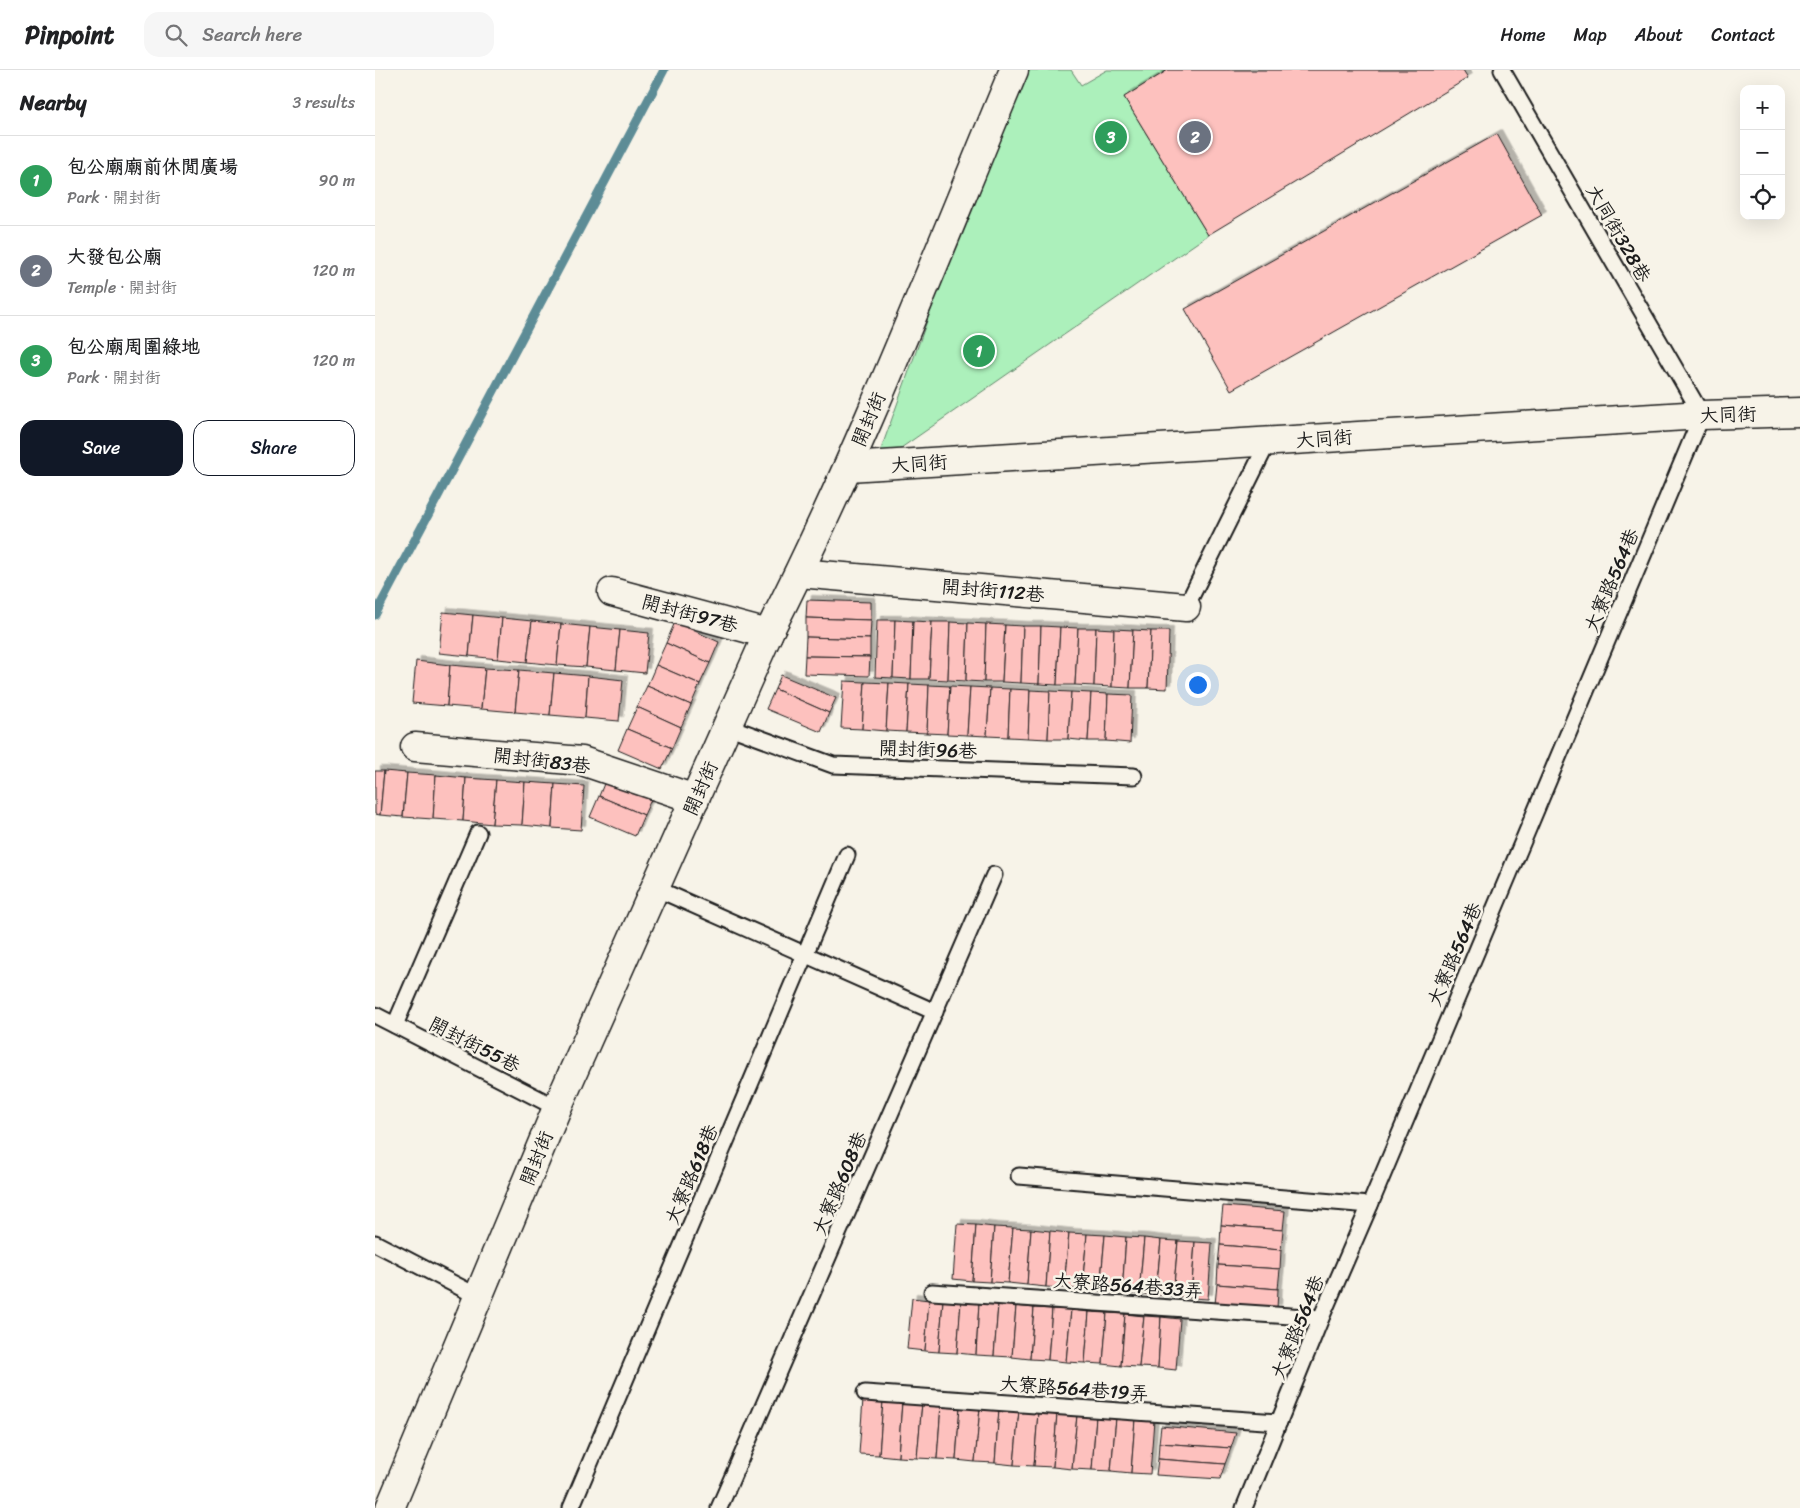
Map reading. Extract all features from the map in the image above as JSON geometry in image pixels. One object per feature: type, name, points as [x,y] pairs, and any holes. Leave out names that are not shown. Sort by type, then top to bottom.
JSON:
[{"type":"street","name":"開封街","points":[[391,1508],[557,1108],[768,634],[799,573],[847,468],[1014,70]]},
{"type":"street","name":"大同街","points":[[847,468],[1703,415],[1800,412]]},
{"type":"street","name":"開封街112巷","points":[[799,573],[1186,607]]},
{"type":"street","name":"開封街97巷","points":[[612,592],[768,634]]},
{"type":"street","name":"開封街83巷","points":[[415,747],[582,761],[695,799]]},
{"type":"lane","name":"大同街328巷","points":[[1502,70],[1703,415]]},
{"type":"lane","name":"大寮路564巷","points":[[1243,1508],[1321,1318],[1703,415]]},
{"type":"lane","points":[[1186,607],[1267,442]]},
{"type":"lane","name":"開封街96巷","points":[[727,726],[833,765],[1134,776]]},
{"type":"lane","points":[[395,1025],[478,833]]},
{"type":"lane","name":"大寮路618巷","points":[[571,1508],[847,855]]},
{"type":"lane","name":"大寮路608巷","points":[[719,1508],[994,875]]},
{"type":"lane","points":[[655,888],[935,1012]]},
{"type":"lane","name":"開封街55巷","points":[[375,1015],[557,1108]]},
{"type":"lane","points":[[1019,1176],[1370,1205]]},
{"type":"lane","points":[[375,1243],[479,1297]]},
{"type":"lane","name":"大寮路564巷33弄","points":[[932,1292],[1321,1318]]},
{"type":"lane","name":"大寮路564巷19弄","points":[[865,1393],[1279,1422]]},
{"type":"green space","points":[[1017,70],[1071,70],[1081,85],[1107,70],[1168,70],[1124,97],[1208,235],[875,466]]},
{"type":"building","points":[[1168,70],[1463,70],[1468,78],[1208,235],[1124,97]]},
{"type":"building","points":[[1497,134],[1542,215],[1231,390],[1185,309]]},
{"type":"building","points":[[807,600],[871,602],[871,620],[806,618]]},
{"type":"building","points":[[443,612],[473,615],[469,656],[439,653]]},
{"type":"building","points":[[473,615],[502,618],[498,659],[469,656]]},
{"type":"building","points":[[502,618],[532,621],[527,662],[498,659]]},
{"type":"building","points":[[806,618],[871,620],[870,639],[806,637]]},
{"type":"building","points":[[877,620],[895,620],[893,678],[875,677]]},
{"type":"building","points":[[895,620],[913,621],[911,679],[893,678]]},
{"type":"building","points":[[532,621],[561,624],[557,665],[527,662]]},
{"type":"building","points":[[913,621],[932,622],[929,679],[911,679]]},
{"type":"building","points":[[675,622],[719,642],[710,663],[666,643]]},
{"type":"building","points":[[932,622],[950,622],[948,680],[929,679]]},
{"type":"building","points":[[950,622],[968,623],[966,681],[948,680]]},
{"type":"building","points":[[968,623],[986,624],[984,682],[966,681]]},
{"type":"building","points":[[561,624],[590,627],[586,667],[557,665]]},
{"type":"building","points":[[986,624],[1005,625],[1002,682],[984,682]]},
{"type":"building","points":[[1005,625],[1023,626],[1021,683],[1002,682]]},
{"type":"building","points":[[1023,626],[1041,626],[1039,684],[1021,683]]},
{"type":"building","points":[[1041,626],[1060,627],[1057,685],[1039,684]]},
{"type":"building","points":[[590,627],[620,630],[616,670],[586,667]]},
{"type":"building","points":[[1060,627],[1078,628],[1075,685],[1057,685]]},
{"type":"building","points":[[1078,628],[1096,628],[1094,686],[1075,685]]},
{"type":"building","points":[[1096,628],[1114,629],[1112,687],[1094,686]]},
{"type":"building","points":[[1114,629],[1133,630],[1130,688],[1112,687]]},
{"type":"building","points":[[620,630],[649,633],[645,673],[616,670]]},
{"type":"building","points":[[1133,630],[1151,631],[1148,688],[1130,688]]},
{"type":"building","points":[[1151,631],[1169,631],[1167,689],[1148,688]]},
{"type":"building","points":[[806,637],[870,639],[870,657],[805,656]]},
{"type":"building","points":[[666,643],[710,663],[700,684],[656,665]]},
{"type":"building","points":[[805,656],[870,657],[869,676],[804,674]]},
{"type":"building","points":[[416,661],[450,665],[447,706],[412,703]]},
{"type":"building","points":[[450,665],[485,668],[481,709],[447,706]]},
{"type":"building","points":[[656,665],[700,684],[691,705],[647,686]]},
{"type":"building","points":[[485,668],[519,670],[515,712],[481,709]]},
{"type":"building","points":[[519,670],[554,673],[550,715],[515,712]]},
{"type":"building","points":[[554,673],[588,676],[585,718],[550,715]]},
{"type":"building","points":[[781,675],[836,698],[829,713],[775,689]]},
{"type":"building","points":[[588,676],[623,680],[619,721],[585,718]]},
{"type":"building","points":[[844,681],[865,682],[862,729],[841,728]]},
{"type":"building","points":[[865,682],[889,683],[886,731],[862,729]]},
{"type":"building","points":[[889,683],[909,684],[906,732],[886,731]]},
{"type":"building","points":[[909,684],[929,685],[927,733],[906,732]]},
{"type":"building","points":[[929,685],[950,686],[947,734],[927,733]]},
{"type":"building","points":[[647,686],[691,705],[681,727],[637,707]]},
{"type":"building","points":[[950,686],[970,687],[967,735],[947,734]]},
{"type":"building","points":[[970,687],[990,688],[987,736],[967,735]]},
{"type":"building","points":[[990,688],[1010,689],[1008,737],[987,736]]},
{"type":"building","points":[[775,689],[829,713],[821,732],[766,709]]},
{"type":"building","points":[[1010,689],[1030,690],[1028,738],[1008,737]]},
{"type":"building","points":[[1030,690],[1050,691],[1048,739],[1028,738]]},
{"type":"building","points":[[1050,691],[1071,692],[1068,739],[1048,739]]},
{"type":"building","points":[[1071,692],[1091,693],[1088,741],[1068,739]]},
{"type":"building","points":[[1091,693],[1108,694],[1106,741],[1088,741]]},
{"type":"building","points":[[1108,694],[1132,695],[1130,743],[1106,741]]},
{"type":"building","points":[[637,707],[681,727],[672,748],[627,729]]},
{"type":"building","points":[[627,729],[672,748],[662,769],[618,750]]},
{"type":"building","points":[[375,771],[384,771],[380,815],[375,814]]},
{"type":"building","points":[[384,771],[407,773],[403,817],[380,815]]},
{"type":"building","points":[[407,773],[436,775],[433,819],[403,817]]},
{"type":"building","points":[[608,774],[654,793],[644,815],[599,796]]},
{"type":"building","points":[[436,775],[466,778],[463,821],[433,819]]},
{"type":"building","points":[[466,778],[496,780],[492,824],[463,821]]},
{"type":"building","points":[[496,780],[525,782],[522,825],[492,824]]},
{"type":"building","points":[[525,782],[555,784],[552,828],[522,825]]},
{"type":"building","points":[[555,784],[584,786],[581,830],[552,828]]},
{"type":"building","points":[[599,796],[644,815],[635,836],[590,817]]},
{"type":"building","points":[[1223,1206],[1285,1211],[1283,1230],[1221,1225]]},
{"type":"building","points":[[957,1224],[976,1225],[972,1281],[953,1279]]},
{"type":"building","points":[[976,1225],[994,1227],[990,1282],[972,1281]]},
{"type":"building","points":[[1221,1225],[1283,1230],[1281,1250],[1220,1245]]},
{"type":"building","points":[[994,1227],[1013,1228],[1008,1283],[990,1282]]},
{"type":"building","points":[[1013,1228],[1031,1229],[1027,1285],[1008,1283]]},
{"type":"building","points":[[1031,1229],[1050,1231],[1046,1287],[1027,1285]]},
{"type":"building","points":[[1050,1231],[1069,1233],[1064,1288],[1046,1287]]},
{"type":"building","points":[[1069,1233],[1087,1234],[1082,1289],[1064,1288]]},
{"type":"building","points":[[1087,1234],[1105,1235],[1100,1291],[1082,1289]]},
{"type":"building","points":[[1105,1235],[1126,1237],[1122,1293],[1100,1291]]},
{"type":"building","points":[[1126,1237],[1144,1238],[1139,1294],[1122,1293]]},
{"type":"building","points":[[1144,1238],[1161,1240],[1156,1295],[1139,1294]]},
{"type":"building","points":[[1161,1240],[1178,1241],[1173,1296],[1156,1295]]},
{"type":"building","points":[[1178,1241],[1195,1242],[1191,1298],[1173,1296]]},
{"type":"building","points":[[1195,1242],[1212,1243],[1208,1299],[1191,1298]]},
{"type":"building","points":[[1220,1245],[1281,1250],[1280,1269],[1218,1265]]},
{"type":"building","points":[[1218,1265],[1280,1269],[1278,1289],[1217,1284]]},
{"type":"building","points":[[1217,1284],[1278,1289],[1277,1309],[1215,1304]]},
{"type":"building","points":[[912,1298],[929,1300],[925,1351],[907,1349]]},
{"type":"building","points":[[929,1300],[943,1300],[939,1352],[925,1351]]},
{"type":"building","points":[[943,1300],[961,1302],[957,1353],[939,1352]]},
{"type":"building","points":[[961,1302],[979,1303],[976,1355],[957,1353]]},
{"type":"building","points":[[979,1303],[998,1305],[994,1356],[976,1355]]},
{"type":"building","points":[[998,1305],[1016,1306],[1012,1357],[994,1356]]},
{"type":"building","points":[[1016,1306],[1034,1308],[1030,1359],[1012,1357]]},
{"type":"building","points":[[1034,1308],[1052,1309],[1048,1360],[1030,1359]]},
{"type":"building","points":[[1052,1309],[1071,1310],[1066,1362],[1048,1360]]},
{"type":"building","points":[[1071,1310],[1089,1312],[1085,1363],[1066,1362]]},
{"type":"building","points":[[1089,1312],[1107,1313],[1103,1364],[1085,1363]]},
{"type":"building","points":[[1107,1313],[1125,1314],[1121,1366],[1103,1364]]},
{"type":"building","points":[[1125,1314],[1144,1316],[1139,1367],[1121,1366]]},
{"type":"building","points":[[1144,1316],[1161,1317],[1158,1368],[1139,1367]]},
{"type":"building","points":[[1161,1317],[1180,1319],[1176,1370],[1158,1368]]},
{"type":"building","points":[[863,1399],[883,1401],[879,1455],[859,1454]]},
{"type":"building","points":[[883,1401],[902,1402],[898,1457],[879,1455]]},
{"type":"building","points":[[902,1402],[922,1403],[917,1458],[898,1457]]},
{"type":"building","points":[[922,1403],[941,1405],[937,1459],[917,1458]]},
{"type":"building","points":[[941,1405],[960,1406],[956,1460],[937,1459]]},
{"type":"building","points":[[960,1406],[980,1408],[975,1462],[956,1460]]},
{"type":"building","points":[[980,1408],[999,1409],[995,1463],[975,1462]]},
{"type":"building","points":[[999,1409],[1019,1410],[1014,1465],[995,1463]]},
{"type":"building","points":[[1019,1410],[1038,1412],[1034,1466],[1014,1465]]},
{"type":"building","points":[[1038,1412],[1057,1413],[1053,1467],[1034,1466]]},
{"type":"building","points":[[1057,1413],[1077,1415],[1072,1469],[1053,1467]]},
{"type":"building","points":[[1077,1415],[1096,1416],[1092,1470],[1072,1469]]},
{"type":"building","points":[[1096,1416],[1116,1418],[1111,1471],[1092,1470]]},
{"type":"building","points":[[1116,1418],[1135,1419],[1131,1473],[1111,1471]]},
{"type":"building","points":[[1135,1419],[1154,1420],[1150,1474],[1131,1473]]},
{"type":"building","points":[[1161,1426],[1236,1433],[1231,1448],[1159,1443]]},
{"type":"building","points":[[1159,1443],[1231,1448],[1225,1464],[1158,1459]]},
{"type":"building","points":[[1158,1459],[1225,1464],[1220,1479],[1156,1475]]},
{"type":"waterway","points":[[375,615],[664,70]]},
{"type":"place","name":"包公廟周圍綠地","points":[[1111,137]]},
{"type":"place","name":"大發包公廟","points":[[1195,137]]},
{"type":"place","name":"包公廟廟前休閒廣場","points":[[979,351]]}]
